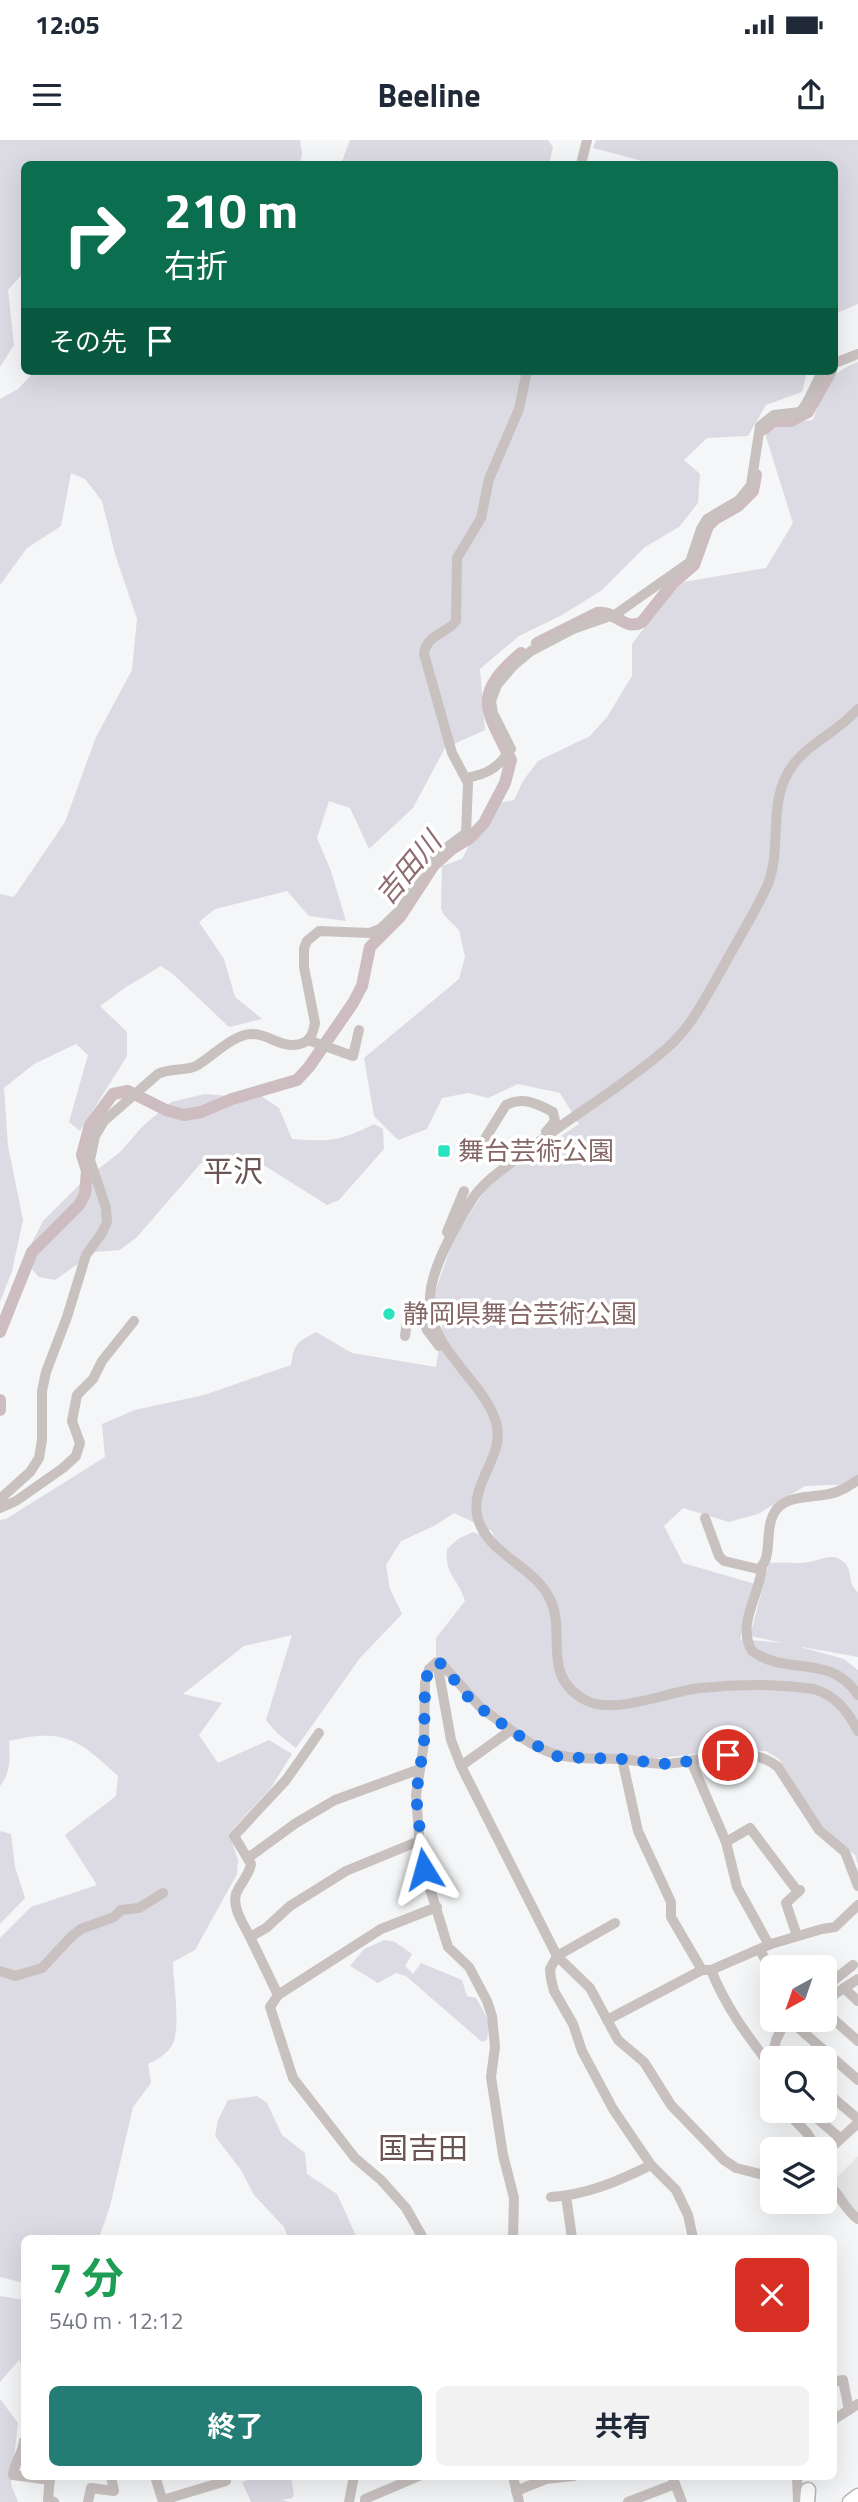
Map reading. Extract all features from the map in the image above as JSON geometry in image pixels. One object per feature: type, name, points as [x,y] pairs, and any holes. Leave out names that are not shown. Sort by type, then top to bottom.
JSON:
[{"type":"highway","points":[[850,2502],[858,2496]]},
{"type":"street","points":[[582,161],[587,140]]},
{"type":"street","points":[[838,362],[858,354]]},
{"type":"street","points":[[0,1499],[30,1472],[39,1458],[43,1382],[86,1255],[107,1222],[106,1208],[90,1160],[99,1127],[158,1074],[196,1065],[217,1049],[248,1034],[296,1045],[308,1040],[314,1023],[304,967],[304,948],[307,941],[319,931],[375,932],[397,913],[425,869],[442,851],[466,833],[466,778],[452,753],[424,654],[434,636],[448,629],[456,621],[457,558],[481,518],[489,480],[519,409],[526,375]]},
{"type":"street","points":[[466,778],[493,770],[511,749],[493,713],[491,701],[497,685],[513,666],[531,651],[573,629],[616,614],[690,562],[707,519],[739,500],[751,485],[760,426],[774,415],[800,412],[811,401],[821,375]]},
{"type":"street","points":[[858,709],[848,720],[806,751],[787,773],[777,801],[774,868],[768,884],[687,1027],[667,1048],[489,1180],[475,1195],[442,1258],[429,1298],[435,1330],[490,1406],[499,1431],[499,1443],[478,1496],[479,1520],[494,1545],[540,1585],[551,1600],[557,1664],[562,1678],[576,1695],[592,1703],[614,1705],[700,1688],[814,1689],[834,1697],[858,1731]]},
{"type":"street","points":[[308,1040],[353,1056],[359,1030]]},
{"type":"street","points":[[486,1137],[503,1108],[511,1102],[528,1101],[568,1121]]},
{"type":"street","points":[[528,1149],[553,1125],[553,1112]]},
{"type":"street","points":[[442,1258],[444,1238],[464,1191]]},
{"type":"street","points":[[405,1336],[408,1315],[419,1309],[431,1338],[447,1350]]},
{"type":"street","points":[[0,1508],[26,1495],[76,1456],[80,1443],[72,1421],[78,1395],[93,1379],[102,1361],[134,1321]]},
{"type":"street","points":[[858,1480],[831,1494],[790,1500],[780,1505],[773,1514],[767,1554],[747,1624],[748,1645],[752,1651],[772,1663],[824,1669],[839,1675],[858,1695]]},
{"type":"street","points":[[705,1518],[719,1556],[724,1561],[758,1569],[762,1567]]},
{"type":"street","points":[[437,1662],[442,1664],[480,1707],[544,1751],[559,1757],[622,1759],[663,1764],[714,1755],[742,1755],[769,1760],[778,1767],[819,1830],[845,1852],[858,1886]]},
{"type":"street","points":[[437,1662],[451,1740],[461,1766],[557,1956],[590,1988],[625,2048],[644,2062],[671,2105],[724,2161],[736,2168],[760,2174]]},
{"type":"street","points":[[437,1662],[429,1669],[425,1683],[424,1743],[416,1795],[419,1841],[424,1869],[448,1947],[469,1967],[492,2016],[495,2047],[491,2077],[503,2155],[514,2198],[513,2235]]},
{"type":"street","points":[[461,1766],[511,1730]]},
{"type":"street","points":[[278,1995],[236,1908],[235,1896],[251,1867],[234,1836],[286,1780],[319,1733]]},
{"type":"street","points":[[622,1759],[638,1831],[671,1902],[671,1917],[707,1970],[733,2017],[760,2049]]},
{"type":"street","points":[[691,1761],[726,1842],[737,1887],[767,1955]]},
{"type":"street","points":[[248,1858],[296,1823],[335,1800],[420,1769]]},
{"type":"street","points":[[726,1842],[750,1828],[799,1891],[786,1903],[797,1936]]},
{"type":"street","points":[[250,1937],[290,1906],[346,1871],[419,1841]]},
{"type":"street","points":[[0,1971],[15,1976],[42,1968],[81,1930],[114,1917],[121,1910],[139,1908],[163,1893]]},
{"type":"street","points":[[607,2020],[707,1970],[764,1947],[835,1927],[858,1905]]},
{"type":"street","points":[[421,2235],[406,2208],[382,2180],[355,2158],[293,2078],[270,2007],[278,1995],[381,1928],[437,1907]]},
{"type":"street","points":[[615,1922],[557,1956],[551,1969],[554,1991],[573,2024],[582,2051],[598,2083],[651,2165],[676,2190],[688,2216],[692,2235]]},
{"type":"street","points":[[837,1978],[853,1965]]},
{"type":"street","points":[[837,1993],[858,1979]]},
{"type":"street","points":[[844,1988],[858,2001]]},
{"type":"street","points":[[837,2022],[858,2041]]},
{"type":"street","points":[[801,2032],[813,2046]]},
{"type":"street","points":[[837,2066],[858,2080]]},
{"type":"street","points":[[837,2102],[858,2121],[837,2141]]},
{"type":"street","points":[[797,2123],[810,2137]]},
{"type":"street","points":[[822,2123],[840,2138]]},
{"type":"street","points":[[551,2197],[578,2194],[629,2176],[651,2165]]},
{"type":"street","points":[[837,2193],[848,2212],[858,2219]]},
{"type":"street","points":[[566,2196],[572,2235]]},
{"type":"street","points":[[837,2381],[843,2380],[854,2407],[837,2418]]},
{"type":"street","points":[[21,2454],[13,2475],[21,2476]]},
{"type":"street","points":[[50,2480],[48,2500],[54,2502]]},
{"type":"street","points":[[88,2502],[91,2488],[114,2491],[112,2480]]},
{"type":"street","points":[[156,2480],[163,2501],[226,2481]]},
{"type":"street","points":[[349,2502],[353,2480]]},
{"type":"street","points":[[365,2502],[365,2499],[410,2480]]},
{"type":"street","points":[[518,2497],[543,2480]]},
{"type":"street","points":[[628,2502],[673,2480],[682,2502]]},
{"type":"street","points":[[797,2480],[797,2502]]},
{"type":"shaded area","points":[[0,140],[300,140],[301,161],[21,161],[21,275],[8,290],[14,345],[0,367]]},
{"type":"shaded area","points":[[350,140],[548,140],[553,147],[550,161],[342,161]]},
{"type":"shaded area","points":[[596,140],[858,140],[858,304],[838,313],[838,161],[643,161],[593,148]]},
{"type":"shaded area","points":[[858,362],[858,1481],[855,1484],[805,1486],[758,1514],[729,1522],[683,1508],[664,1526],[683,1563],[755,1584],[740,1639],[783,1643],[750,1636],[769,1563],[804,1563],[832,1557],[845,1563],[852,1585],[858,1592],[858,1657],[797,1646],[844,1659],[858,1670],[858,1865],[855,1855],[821,1825],[779,1759],[766,1751],[729,1750],[644,1760],[610,1754],[574,1754],[544,1748],[487,1709],[445,1661],[436,1656],[436,1638],[465,1601],[450,1571],[447,1549],[458,1539],[473,1532],[486,1537],[501,1555],[492,1531],[454,1513],[434,1526],[401,1541],[386,1565],[390,1589],[402,1614],[360,1658],[296,1748],[266,1720],[292,1635],[244,1646],[183,1694],[222,1703],[199,1735],[218,1763],[269,1740],[292,1754],[270,1789],[229,1833],[238,1860],[237,1874],[195,1950],[173,1962],[176,2019],[174,2040],[166,2052],[148,2064],[151,2083],[133,2107],[110,2206],[100,2235],[21,2235],[21,2282],[0,2277],[0,1938],[31,1907],[97,1885],[65,1835],[116,1796],[118,1776],[92,1753],[69,1740],[44,1736],[28,1737],[9,1741],[8,1770],[0,1786],[0,1520],[6,1519],[105,1457],[102,1424],[135,1410],[204,1395],[291,1365],[298,1344],[316,1332],[352,1353],[436,1367],[443,1323],[434,1295],[454,1238],[489,1184],[579,1124],[560,1093],[518,1084],[488,1098],[468,1093],[442,1098],[427,1129],[398,1140],[374,1116],[364,1058],[459,979],[465,957],[459,930],[444,915],[441,908],[442,866],[462,859],[477,829],[495,804],[514,800],[523,781],[538,761],[590,736],[607,717],[632,676],[632,644],[678,583],[766,568],[793,523],[766,437],[770,425],[813,420],[828,385],[848,366]]},
{"type":"shaded area","points":[[31,375],[806,375],[802,392],[766,405],[748,436],[707,438],[684,460],[700,474],[698,503],[679,527],[645,547],[602,590],[562,615],[519,636],[480,669],[485,730],[445,748],[413,808],[369,849],[350,808],[329,801],[317,838],[331,871],[346,921],[309,916],[287,891],[215,909],[199,922],[224,959],[235,997],[262,1019],[229,1027],[161,966],[100,1006],[127,1032],[127,1056],[80,1131],[69,1122],[88,1055],[76,1044],[34,1064],[4,1088],[8,1146],[23,1220],[12,1271],[0,1302],[0,894],[14,897],[65,822],[96,737],[132,670],[137,619],[115,554],[102,501],[85,479],[71,473],[61,526],[27,548],[0,585],[0,399],[18,389]]},
{"type":"shaded area","points":[[205,1094],[241,1097],[260,1095],[279,1108],[292,1139],[335,1139],[374,1124],[383,1129],[384,1149],[339,1200],[327,1205],[262,1164],[227,1154],[201,1163],[137,1237],[120,1250],[95,1252],[55,1280],[39,1277],[28,1265],[29,1248],[43,1221],[171,1102]]},
{"type":"shaded area","points":[[0,1831],[11,1834],[15,1867],[25,1898],[0,1924]]},
{"type":"shaded area","points":[[385,1940],[395,1942],[412,1954],[405,1966],[413,1974],[421,1963],[462,1980],[467,1996],[476,1998],[489,2021],[487,2040],[482,2042],[406,1976],[396,1973],[378,1983],[350,1966],[364,1949]]},
{"type":"shaded area","points":[[257,2096],[267,2103],[282,2135],[305,2153],[307,2174],[337,2194],[356,2235],[287,2235],[284,2227],[254,2195],[241,2170],[215,2136],[218,2120],[228,2100]]},
{"type":"shaded area","points":[[858,2156],[858,2217],[837,2189],[837,2177]]},
{"type":"shaded area","points":[[0,2296],[21,2300],[21,2364],[19,2360],[0,2382]]},
{"type":"shaded area","points":[[0,2399],[18,2423],[11,2484],[18,2502],[0,2502]]},
{"type":"shaded area","points":[[292,2480],[294,2495],[282,2500],[290,2502],[251,2502],[242,2482]]},
{"type":"waterway","name":"吉田川","points":[[764,429],[773,421],[791,421],[808,412],[829,375]]},
{"type":"waterway","name":"吉田川","points":[[537,643],[597,613],[610,615],[625,623],[642,622],[673,583],[694,565],[708,526],[738,506],[753,491],[756,475]]},
{"type":"waterway","name":"吉田川","points":[[0,1332],[32,1252],[79,1205],[85,1194],[87,1171],[82,1155],[90,1125],[113,1094],[128,1091],[166,1110],[184,1115],[201,1112],[232,1099],[297,1080],[309,1067],[362,986],[370,947],[400,917],[434,865],[470,838],[484,823],[505,783],[511,760],[490,715],[489,692],[505,668],[521,653]]},
{"type":"waterway","name":"吉田川","points":[[0,1400],[0,1410]]},
{"type":"place","name":"舞台芸術公園","points":[[444,1151]]},
{"type":"place","name":"静岡県舞台芸術公園","points":[[389,1314]]},
{"type":"district","name":"平沢","points":[[233,1172]]},
{"type":"district","name":"国吉田","points":[[423,2149]]},
{"type":"route","points":[[424,1869],[416,1795],[424,1743],[425,1683],[429,1669],[437,1662],[442,1664],[466,1695],[488,1714],[524,1739],[559,1757],[622,1759],[663,1764],[728,1755]]}]
